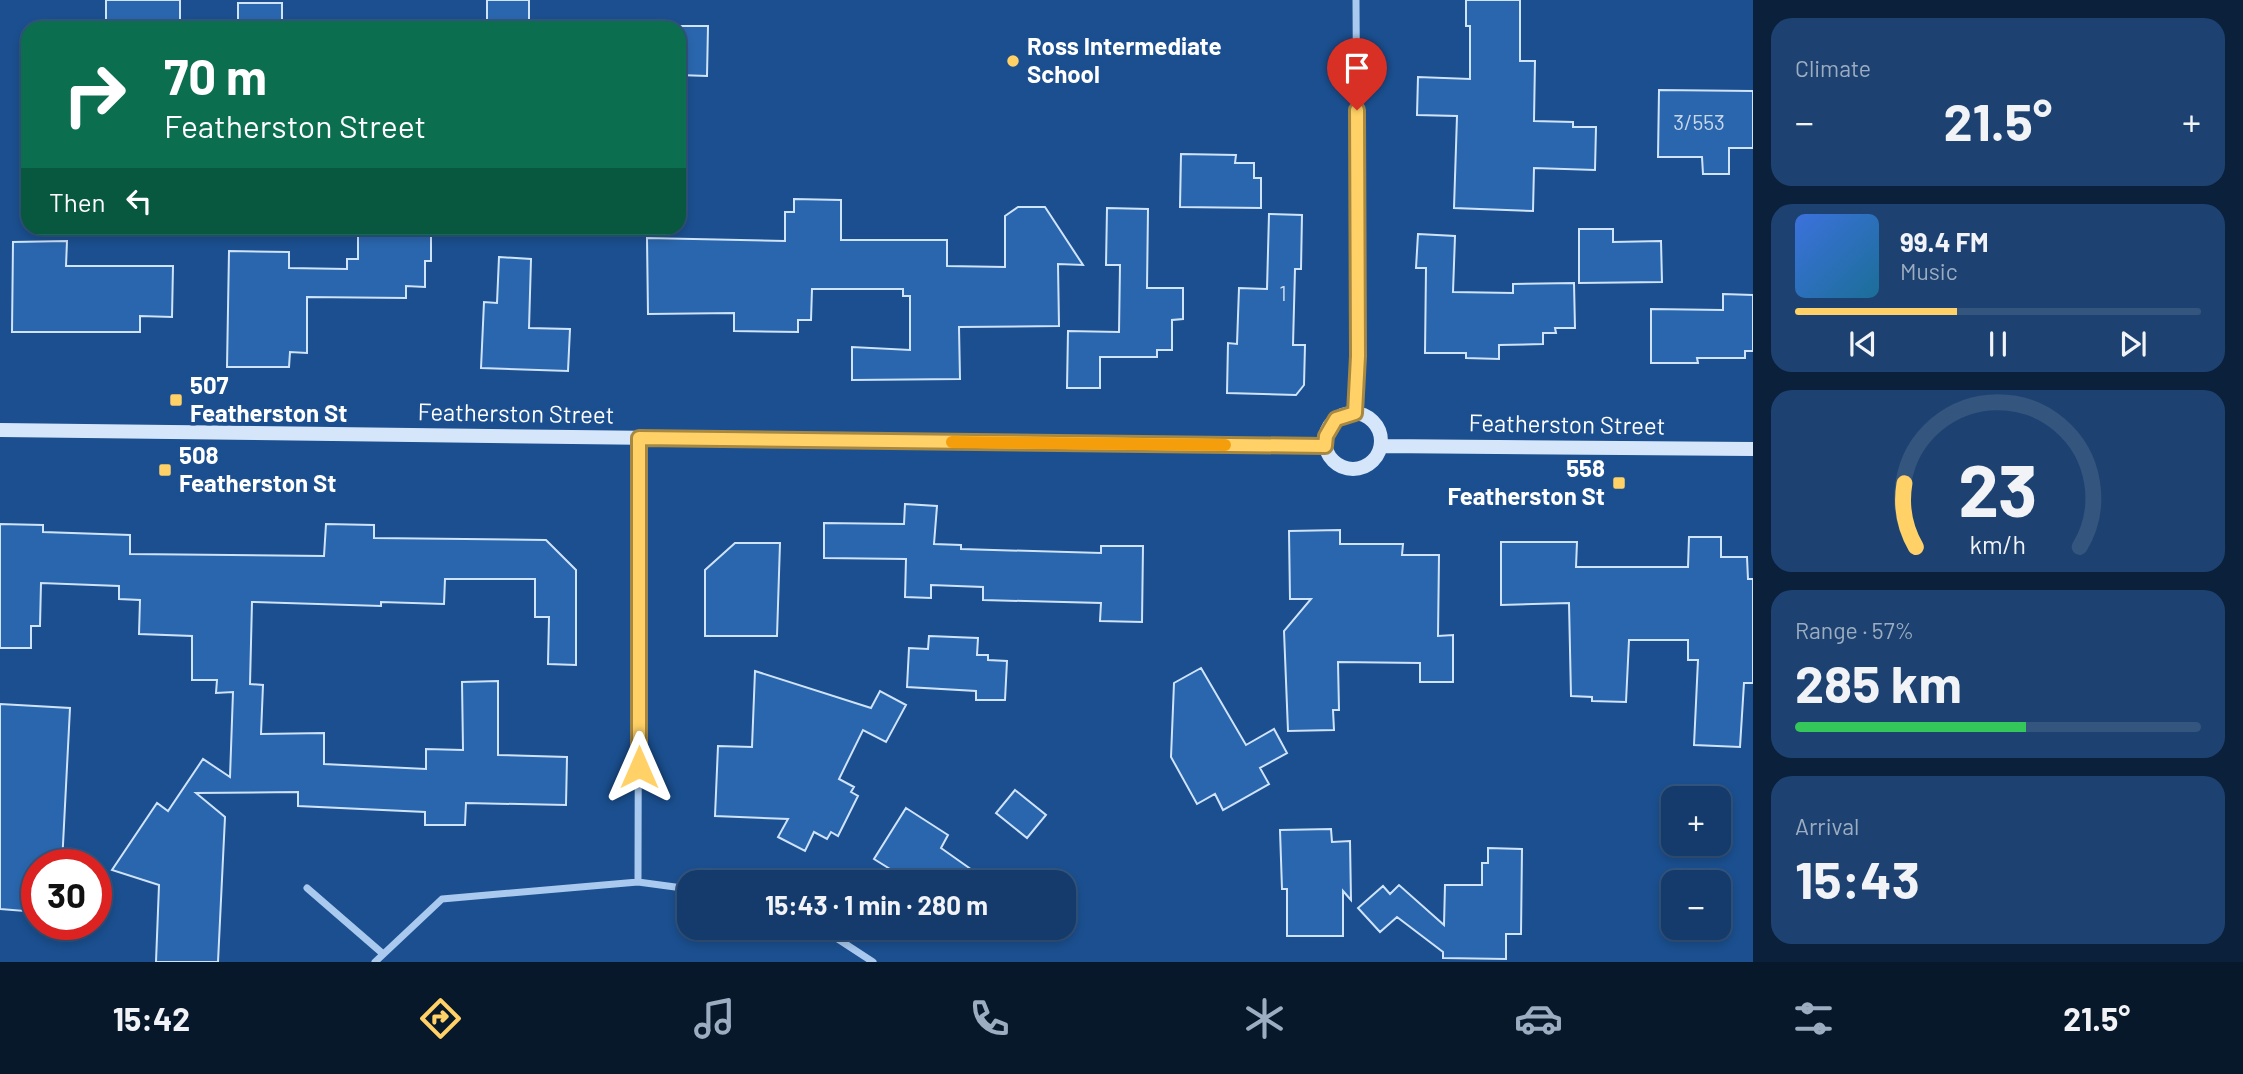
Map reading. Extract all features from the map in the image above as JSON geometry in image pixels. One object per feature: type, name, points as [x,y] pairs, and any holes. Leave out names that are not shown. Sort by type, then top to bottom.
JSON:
[{"type":"main road","points":[[1355,413],[1372,420],[1378,428],[1381,446],[1371,462],[1353,469],[1335,462],[1325,446],[1326,436],[1336,419],[1355,413]]},
{"type":"main road","name":"Featherston Street","points":[[0,430],[1325,446]]},
{"type":"main road","name":"Featherston Street","points":[[1381,446],[1753,449]]},
{"type":"street","points":[[1355,413],[1358,356],[1356,0]]},
{"type":"street","points":[[638,882],[639,438]]},
{"type":"street","points":[[375,962],[442,899],[638,882],[677,887]]},
{"type":"street","points":[[307,888],[383,953]]},
{"type":"street","points":[[839,940],[873,962]]},
{"type":"building","points":[[106,0],[180,0],[180,21],[106,21]]},
{"type":"building","points":[[487,0],[529,0],[529,21],[487,21]]},
{"type":"building","points":[[1466,0],[1520,0],[1520,61],[1535,61],[1534,121],[1573,122],[1573,127],[1596,127],[1595,170],[1534,168],[1533,211],[1454,208],[1457,116],[1417,115],[1418,77],[1470,79],[1470,26],[1466,26]]},
{"type":"building","points":[[238,3],[282,3],[282,21],[238,21]]},
{"type":"building","points":[[686,26],[708,26],[707,76],[686,75]]},
{"type":"building","points":[[1659,90],[1753,91],[1753,148],[1729,148],[1729,174],[1703,174],[1702,157],[1658,157]]},
{"type":"building","points":[[1181,154],[1236,155],[1235,163],[1254,163],[1254,178],[1261,178],[1261,208],[1180,207]]},
{"type":"building","points":[[794,199],[841,200],[841,240],[947,240],[947,266],[1005,267],[1005,216],[1018,207],[1045,207],[1083,265],[1058,264],[1059,326],[959,327],[960,379],[852,380],[852,347],[910,350],[910,296],[903,296],[903,289],[812,289],[811,320],[798,320],[798,332],[734,331],[734,313],[648,314],[647,238],[785,241],[785,212],[794,212]]},
{"type":"building","points":[[1107,208],[1148,209],[1147,288],[1183,288],[1183,319],[1172,320],[1172,350],[1157,350],[1157,357],[1100,357],[1100,388],[1067,388],[1068,331],[1119,332],[1120,265],[1106,265]]},
{"type":"building","points":[[1269,214],[1302,215],[1301,269],[1295,269],[1293,345],[1305,345],[1304,385],[1296,395],[1227,393],[1228,343],[1237,344],[1239,288],[1267,289]]},
{"type":"building","points":[[1579,229],[1613,229],[1613,242],[1661,241],[1662,282],[1579,283]]},
{"type":"building","points":[[1418,234],[1455,236],[1453,292],[1513,293],[1513,284],[1574,283],[1575,328],[1555,328],[1556,333],[1543,333],[1543,344],[1499,345],[1499,359],[1466,358],[1466,353],[1425,353],[1426,268],[1416,268]]},
{"type":"building","points":[[358,235],[431,235],[431,261],[425,261],[425,287],[406,286],[406,298],[307,297],[307,353],[290,352],[289,367],[227,367],[229,251],[289,252],[289,268],[347,269],[347,259],[358,259]]},
{"type":"building","points":[[67,241],[66,266],[173,266],[172,317],[140,316],[140,332],[12,332],[13,242]]},
{"type":"building","points":[[499,257],[531,259],[529,328],[570,329],[568,371],[481,368],[484,302],[497,303]]},
{"type":"building","points":[[1723,294],[1753,295],[1753,351],[1745,351],[1745,358],[1697,358],[1698,363],[1651,363],[1651,309],[1723,310]]},
{"type":"building","points":[[905,504],[937,506],[934,544],[961,545],[961,549],[1101,553],[1101,546],[1143,546],[1142,622],[1100,621],[1101,603],[983,600],[983,587],[931,585],[931,598],[905,597],[906,559],[824,558],[824,523],[904,524]]},
{"type":"building","points":[[0,524],[43,525],[43,532],[130,535],[130,554],[324,556],[326,524],[374,525],[374,538],[546,540],[576,570],[576,665],[548,664],[549,617],[535,617],[535,579],[445,579],[444,604],[381,602],[381,606],[252,602],[250,684],[263,685],[261,734],[324,733],[324,764],[426,769],[426,749],[463,750],[462,682],[498,681],[498,755],[567,757],[566,805],[466,803],[465,825],[425,825],[425,812],[298,806],[298,792],[196,793],[225,817],[218,962],[156,962],[159,885],[112,870],[157,803],[168,811],[203,759],[230,777],[233,692],[216,693],[217,680],[192,680],[192,636],[139,634],[140,600],[119,599],[119,586],[41,583],[40,626],[31,626],[31,648],[0,648]]},
{"type":"building","points":[[1340,530],[1340,544],[1403,544],[1402,555],[1439,555],[1438,636],[1453,635],[1453,682],[1420,682],[1420,663],[1338,662],[1339,710],[1333,710],[1334,730],[1288,731],[1284,631],[1311,599],[1290,599],[1289,531]]},
{"type":"building","points":[[1689,537],[1721,537],[1721,557],[1747,557],[1748,579],[1753,579],[1753,683],[1744,683],[1740,747],[1694,745],[1698,660],[1688,660],[1688,640],[1629,640],[1626,702],[1592,701],[1592,697],[1571,696],[1569,603],[1501,605],[1501,542],[1577,542],[1576,567],[1688,567]]},
{"type":"building","points":[[735,543],[780,543],[777,636],[705,636],[705,570]]},
{"type":"building","points":[[929,636],[978,638],[977,655],[988,655],[988,660],[1007,661],[1005,700],[976,700],[976,691],[907,687],[909,648],[928,649]]},
{"type":"building","points":[[1201,668],[1246,745],[1274,729],[1287,753],[1260,768],[1269,784],[1223,810],[1215,794],[1197,804],[1171,757],[1174,683]]},
{"type":"building","points":[[755,671],[871,708],[880,691],[906,705],[886,742],[863,730],[839,779],[854,787],[851,792],[858,796],[838,836],[831,832],[827,839],[814,832],[805,851],[778,837],[788,819],[715,816],[718,746],[752,747]]},
{"type":"building","points":[[0,704],[70,708],[63,849],[21,849],[21,911],[0,909]]},
{"type":"building","points":[[1015,790],[1046,815],[1027,838],[996,813]]},
{"type":"building","points":[[906,808],[948,835],[941,848],[972,870],[892,870],[874,859]]},
{"type":"building","points":[[1331,829],[1332,842],[1350,841],[1351,900],[1343,891],[1343,936],[1287,936],[1287,889],[1282,889],[1280,830]]},
{"type":"building","points":[[1488,848],[1522,849],[1521,934],[1506,934],[1506,959],[1443,958],[1443,952],[1397,917],[1380,932],[1358,908],[1383,886],[1390,894],[1399,885],[1444,925],[1445,885],[1482,885],[1482,863],[1488,863]]},
{"type":"slow traffic","points":[[952,442],[1225,445]]},
{"type":"place","name":"Ross Intermediate School","points":[[1013,61]]},
{"type":"place","name":"507 Featherston St","points":[[176,400]]},
{"type":"place","name":"508 Featherston St","points":[[165,470]]},
{"type":"place","name":"558 Featherston St","points":[[1619,483]]},
{"type":"route","points":[[639,767],[639,438],[1325,446],[1329,426],[1345,414],[1355,413],[1358,356],[1357,110]]}]
